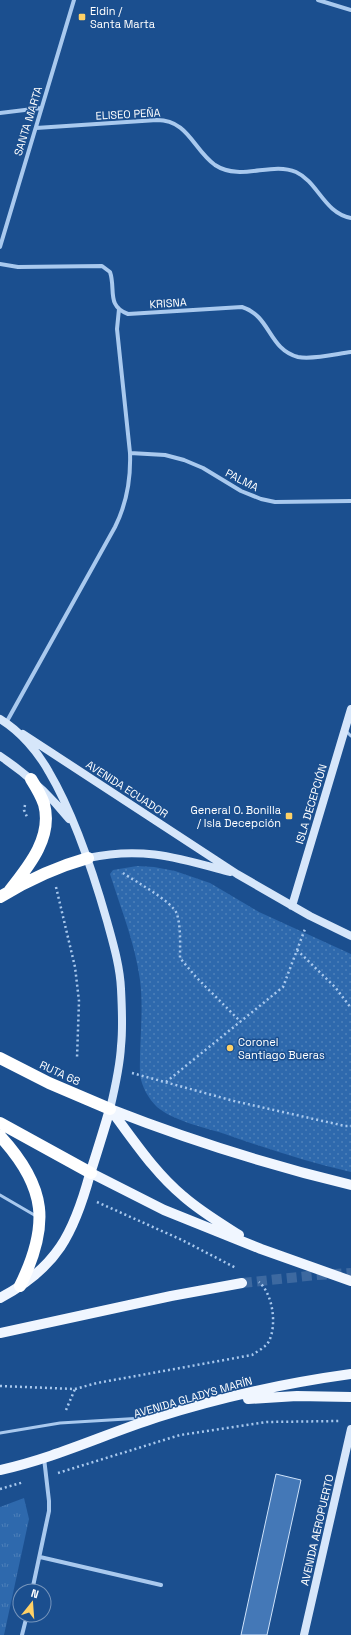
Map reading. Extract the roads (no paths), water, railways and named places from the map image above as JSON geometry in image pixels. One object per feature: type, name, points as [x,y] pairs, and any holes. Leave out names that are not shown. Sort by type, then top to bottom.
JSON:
[{"type":"highway","points":[[5,894],[26,870],[42,841],[45,828],[46,815],[44,804],[31,779]]},
{"type":"highway","points":[[5,894],[24,882],[52,870],[88,858]]},
{"type":"highway","name":"RUTA 68","points":[[0,1058],[49,1083],[110,1109]]},
{"type":"highway","points":[[0,1123],[90,1173]]},
{"type":"highway","points":[[0,1136],[20,1160],[31,1179],[38,1199],[40,1218],[35,1248],[28,1270],[20,1286]]},
{"type":"main road","name":"ISLA DECEPCIÓN","points":[[292,906],[348,733],[351,709]]},
{"type":"main road","points":[[0,1298],[20,1286],[44,1268],[68,1237],[84,1197],[110,1109],[121,1047],[122,1014],[118,963],[102,901],[88,858],[76,828],[59,789],[49,771],[33,749],[3,721]]},
{"type":"main road","name":"AVENIDA ECUADOR","points":[[3,721],[237,874],[310,916],[351,936]]},
{"type":"main road","points":[[0,756],[31,779],[55,802],[76,828]]},
{"type":"main road","name":"AVENIDA ECUADOR","points":[[88,858],[118,853],[162,855],[237,874]]},
{"type":"main road","points":[[110,1109],[156,1127],[237,1153],[351,1185]]},
{"type":"main road","points":[[110,1109],[152,1164],[183,1196],[212,1218],[261,1249]]},
{"type":"main road","points":[[90,1173],[164,1210],[261,1249],[351,1280]]},
{"type":"main road","points":[[0,1333],[170,1296],[242,1283]]},
{"type":"main road","name":"AVENIDA GLADYS MARÍN","points":[[0,1470],[44,1458],[158,1417],[212,1402],[312,1379],[351,1374]]},
{"type":"main road","points":[[212,1402],[283,1397],[351,1397]]},
{"type":"main road","name":"AVENIDA AEROPUERTO","points":[[304,1635],[351,1429]]},
{"type":"street","name":"SANTA MARTA","points":[[0,246],[74,0]]},
{"type":"street","points":[[318,0],[351,10]]},
{"type":"street","points":[[0,113],[41,108]]},
{"type":"street","name":"ELISEO PEÑA","points":[[36,128],[157,120],[172,122],[183,129],[208,158],[223,169],[241,172],[286,169],[296,172],[302,176],[334,210],[346,217],[351,218]]},
{"type":"street","points":[[0,264],[18,267],[102,266],[110,272],[113,299],[118,310],[117,329],[131,468],[127,497],[116,527],[3,721]]},
{"type":"street","name":"KRISNA","points":[[118,310],[128,314],[133,314],[242,307],[256,313],[278,345],[291,354],[300,357],[309,357],[351,352]]},
{"type":"street","name":"PALMA","points":[[130,453],[165,455],[184,460],[198,466],[242,492],[261,499],[275,502],[351,501]]},
{"type":"street","points":[[34,1583],[49,1511],[44,1458]]},
{"type":"street","points":[[40,1557],[161,1585]]},
{"type":"street","points":[[22,1635],[25,1623]]},
{"type":"lane","points":[[0,1195],[40,1218]]},
{"type":"lane","points":[[0,1433],[60,1423],[158,1417]]},
{"type":"tunnel","points":[[242,1283],[351,1273]]},
{"type":"place","name":"Eldin / Santa Marta","points":[[82,17]]},
{"type":"place","name":"General O. Bonilla / Isla Decepción","points":[[289,816]]},
{"type":"place","name":"Coronel Santiago Bueras","points":[[230,1048]]}]
